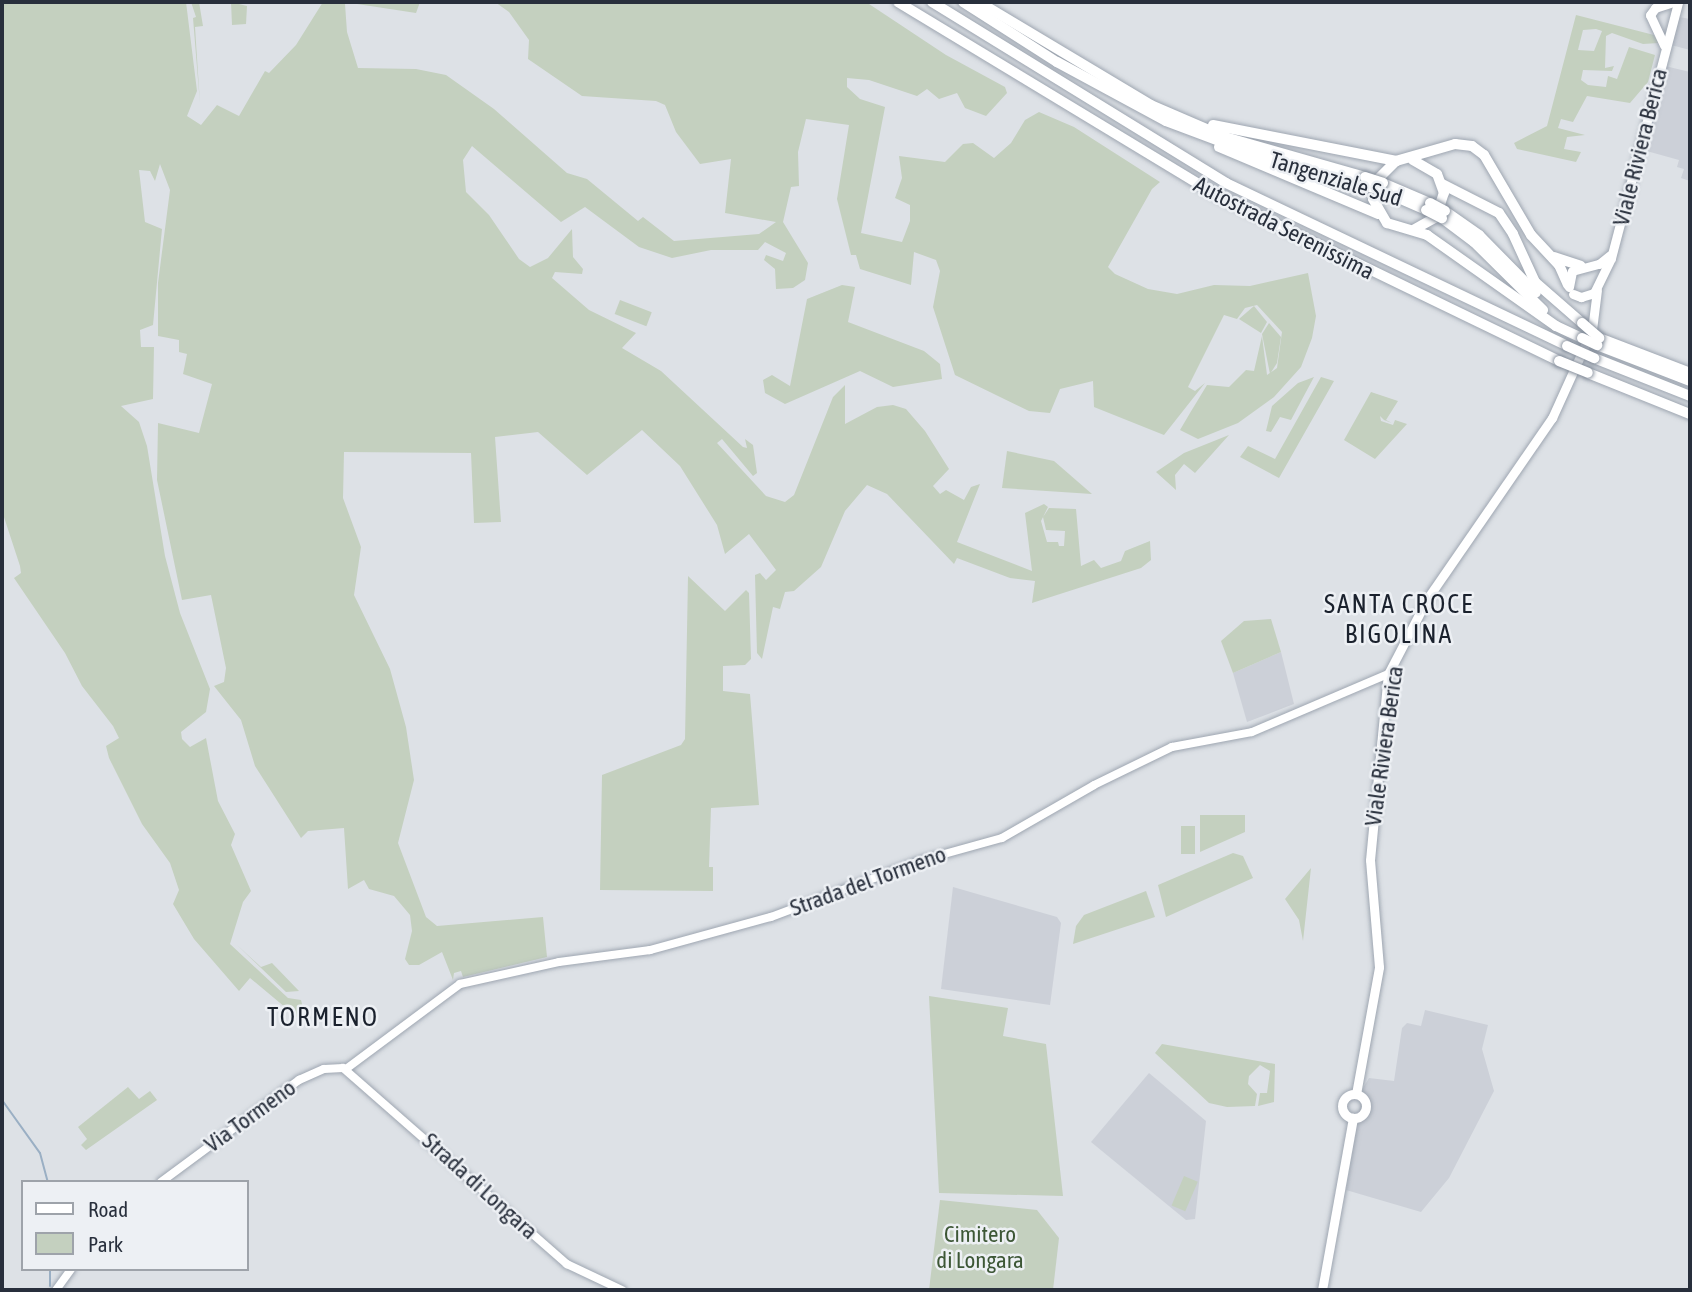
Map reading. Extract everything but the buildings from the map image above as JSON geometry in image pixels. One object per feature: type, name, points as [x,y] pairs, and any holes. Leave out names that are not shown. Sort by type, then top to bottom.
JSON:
[{"type":"highway","name":"Autostrada Serenissima","points":[[898,2],[1218,196],[1559,361],[1690,414]]},
{"type":"highway","name":"Autostrada Serenissima","points":[[932,2],[1226,183],[1567,346],[1690,397]]},
{"type":"highway","name":"Tangenziale Sud","points":[[963,2],[1114,94],[1198,135],[1382,186],[1428,206],[1443,215],[1474,242],[1548,313],[1585,329]]},
{"type":"highway","name":"Tangenziale Sud","points":[[979,2],[1152,105],[1225,137],[1364,181]]},
{"type":"highway","points":[[1152,105],[1267,139],[1395,162],[1449,146],[1467,144],[1484,155],[1531,235],[1546,251],[1571,289]]},
{"type":"highway","points":[[1198,135],[1272,173],[1380,217],[1395,228],[1413,230],[1456,254],[1556,326],[1585,329]]},
{"type":"highway","points":[[1413,230],[1436,218],[1444,201],[1437,159],[1449,146]]},
{"type":"highway","points":[[1410,159],[1499,213],[1539,288],[1598,341],[1690,381]]},
{"type":"highway","points":[[1380,217],[1373,199],[1376,181],[1395,162]]},
{"type":"highway","points":[[1546,251],[1584,266]]},
{"type":"highway","points":[[1598,341],[1690,373]]},
{"type":"main road","name":"Viale Riviera Berica","points":[[1353,1118],[1345,1114],[1342,1103],[1356,1094],[1378,979],[1370,860],[1388,674],[1427,599],[1548,425],[1614,248],[1676,2],[1660,6]]},
{"type":"main road","points":[[1660,6],[1672,21],[1657,30],[1649,18],[1660,6]]},
{"type":"main road","name":"Viale Riviera Berica","points":[[1657,30],[1665,47]]},
{"type":"main road","name":"Viale Riviera Berica","points":[[1571,289],[1572,271],[1602,262],[1614,248]]},
{"type":"main road","points":[[1571,289],[1586,297],[1598,288],[1595,271],[1584,266]]},
{"type":"main road","points":[[1571,289],[1588,307],[1585,329]]},
{"type":"main road","name":"Viale Riviera Berica","points":[[1353,1118],[1364,1113],[1366,1105],[1356,1094]]},
{"type":"main road","name":"Viale Riviera Berica","points":[[1322,1290],[1353,1118]]},
{"type":"street","name":"Strada del Tormeno","points":[[346,1069],[460,984],[559,962],[650,950],[771,917],[919,861],[1002,838],[1094,785],[1172,747],[1252,732],[1388,674]]},
{"type":"street","name":"Via Tormeno","points":[[164,1180],[299,1080],[332,1067],[346,1069]]},
{"type":"street","name":"Strada di Longara","points":[[346,1069],[567,1264],[622,1290]]},
{"type":"street","points":[[56,1290],[70,1271]]},
{"type":"shaded area","points":[[1679,17],[1690,19],[1690,50],[1671,45]]},
{"type":"shaded area","points":[[1665,66],[1690,72],[1690,181],[1681,178],[1684,169],[1677,167],[1679,160],[1643,150]]},
{"type":"shaded area","points":[[1281,652],[1294,704],[1247,722],[1233,673]]},
{"type":"shaded area","points":[[953,887],[1057,917],[1061,923],[1050,1005],[941,989]]},
{"type":"shaded area","points":[[1425,1010],[1488,1025],[1482,1049],[1494,1091],[1449,1178],[1421,1212],[1346,1190],[1363,1088],[1369,1078],[1394,1081],[1402,1028],[1407,1023],[1421,1026]]},
{"type":"shaded area","points":[[1149,1073],[1206,1121],[1195,1219],[1186,1220],[1091,1142]]},
{"type":"green space","points":[[2,2],[186,2],[197,91],[187,116],[201,125],[217,105],[239,116],[265,71],[269,73],[296,45],[323,2],[345,4],[347,32],[358,68],[416,69],[446,75],[494,109],[567,173],[587,179],[638,221],[643,217],[674,241],[759,234],[776,222],[725,213],[731,159],[700,164],[676,132],[665,105],[656,101],[582,96],[528,59],[529,40],[509,12],[495,2],[866,2],[946,55],[1005,87],[1007,93],[986,116],[965,108],[957,93],[939,99],[927,89],[917,96],[869,80],[847,78],[847,87],[860,99],[885,107],[861,233],[902,242],[910,221],[910,205],[895,198],[902,178],[899,156],[945,162],[963,144],[973,143],[994,158],[1011,143],[1025,120],[1039,112],[1074,127],[1160,182],[1152,189],[1108,267],[1115,274],[1148,289],[1177,294],[1214,285],[1250,286],[1308,273],[1316,316],[1312,338],[1301,367],[1274,397],[1238,423],[1198,439],[1180,430],[1207,385],[1229,387],[1246,370],[1254,371],[1262,336],[1267,375],[1277,368],[1282,332],[1257,305],[1245,308],[1237,319],[1224,315],[1188,387],[1195,391],[1205,383],[1164,435],[1094,407],[1093,381],[1060,389],[1050,413],[1029,411],[955,375],[933,307],[940,271],[936,260],[914,252],[911,285],[860,269],[856,255],[851,255],[837,199],[849,125],[806,119],[798,152],[799,186],[791,187],[783,222],[808,263],[805,280],[793,288],[776,289],[775,269],[764,260],[766,255],[783,261],[786,253],[765,242],[758,250],[711,250],[672,258],[639,247],[585,207],[561,222],[472,146],[463,160],[466,192],[489,215],[519,259],[530,267],[548,258],[572,229],[573,257],[583,269],[582,274],[555,272],[552,278],[589,310],[636,333],[622,348],[661,371],[743,447],[747,448],[745,439],[753,445],[757,473],[753,476],[722,439],[717,443],[766,496],[785,502],[794,495],[833,397],[845,385],[845,424],[877,407],[893,405],[906,409],[925,431],[949,469],[933,486],[940,494],[946,490],[964,500],[971,487],[980,484],[957,542],[1032,571],[1025,513],[1044,504],[1048,507],[1043,517],[1049,508],[1076,509],[1081,566],[1094,560],[1101,568],[1121,561],[1125,551],[1150,541],[1151,560],[1141,568],[1032,603],[1035,581],[1010,578],[957,558],[954,564],[887,494],[867,485],[845,511],[821,567],[794,591],[785,592],[780,609],[773,607],[762,659],[757,653],[755,575],[760,573],[766,580],[776,570],[749,534],[725,554],[717,525],[680,466],[642,430],[587,475],[538,432],[495,437],[501,522],[474,523],[471,453],[344,452],[343,498],[361,547],[354,595],[390,669],[406,727],[414,780],[398,843],[426,917],[437,926],[543,917],[547,957],[463,977],[461,971],[454,973],[453,980],[442,952],[419,965],[409,965],[405,959],[412,931],[410,915],[394,896],[369,889],[364,880],[348,889],[344,828],[308,831],[301,838],[255,766],[241,720],[214,686],[224,682],[226,668],[211,595],[182,600],[157,480],[158,423],[199,433],[212,384],[183,374],[187,354],[179,352],[179,340],[158,336],[158,283],[170,190],[160,164],[155,181],[150,171],[139,170],[145,222],[162,229],[153,325],[140,330],[141,347],[154,347],[153,399],[121,406],[139,422],[147,446],[165,556],[180,613],[210,689],[206,712],[181,732],[182,739],[190,747],[206,738],[218,801],[235,834],[231,845],[251,891],[243,902],[230,944],[288,998],[301,1000],[304,1012],[297,1013],[309,1020],[310,1028],[250,978],[239,991],[194,939],[173,904],[179,890],[170,863],[142,824],[109,758],[106,746],[119,738],[82,686],[65,653],[14,578],[21,573],[20,566],[2,511]],"holes":[[[1043,517],[1046,530],[1065,531],[1064,546],[1059,546],[1058,542],[1047,542],[1041,521]]]},
{"type":"green space","points":[[191,2],[199,2],[203,26],[195,27],[200,104],[193,18],[196,17]]},
{"type":"green space","points":[[231,2],[247,6],[246,24],[232,25]]},
{"type":"green space","points":[[344,2],[420,2],[416,13]]},
{"type":"green space","points":[[1576,15],[1654,35],[1659,43],[1643,44],[1612,33],[1606,36],[1605,68],[1614,66],[1612,71],[1583,70],[1581,80],[1588,85],[1606,87],[1608,76],[1617,79],[1629,47],[1655,55],[1648,82],[1630,103],[1587,96],[1573,122],[1561,119],[1558,128],[1585,135],[1567,137],[1564,149],[1581,152],[1576,162],[1517,149],[1514,143],[1547,126]],"holes":[[[1583,30],[1602,31],[1594,51],[1578,50]]]},
{"type":"green space","points":[[842,285],[855,287],[848,322],[924,351],[940,364],[942,379],[893,387],[860,371],[785,404],[765,393],[763,380],[772,375],[790,386],[807,299]]},
{"type":"green space","points":[[620,300],[652,312],[646,326],[615,314]]},
{"type":"green space","points":[[1254,306],[1267,322],[1261,333],[1239,319]]},
{"type":"green space","points":[[1269,323],[1281,337],[1277,363],[1270,374],[1262,334]]},
{"type":"green space","points":[[1314,377],[1291,420],[1280,417],[1271,432],[1266,431],[1272,406],[1298,383]]},
{"type":"green space","points":[[1321,377],[1334,381],[1279,478],[1240,457],[1248,446],[1275,459]]},
{"type":"green space","points":[[1371,392],[1398,401],[1386,420],[1392,423],[1384,420],[1380,416],[1381,421],[1393,425],[1395,420],[1407,424],[1375,459],[1344,440]]},
{"type":"green space","points":[[1229,435],[1195,473],[1184,464],[1175,475],[1176,490],[1156,472],[1184,453]]},
{"type":"green space","points":[[1007,451],[1054,461],[1092,494],[1002,488]]},
{"type":"green space","points":[[688,576],[725,611],[746,590],[749,593],[751,659],[745,665],[723,666],[723,691],[750,694],[759,805],[711,808],[709,867],[713,867],[713,891],[600,890],[602,775],[681,745],[685,739]]},
{"type":"green space","points":[[1271,619],[1281,652],[1233,673],[1221,641],[1244,621]]},
{"type":"green space","points":[[1200,815],[1245,815],[1245,832],[1200,852]]},
{"type":"green space","points":[[1181,826],[1195,826],[1195,854],[1181,854]]},
{"type":"green space","points":[[1233,853],[1243,856],[1253,878],[1166,917],[1158,885]]},
{"type":"green space","points":[[1311,868],[1303,941],[1299,920],[1285,899]]},
{"type":"green space","points":[[1146,891],[1155,917],[1073,944],[1076,926],[1084,915]]},
{"type":"green space","points":[[236,944],[261,967],[272,963],[299,991],[286,992]]},
{"type":"green space","points":[[929,996],[1008,1008],[1003,1036],[1046,1044],[1063,1196],[939,1193]]},
{"type":"green space","points":[[1162,1044],[1275,1064],[1274,1102],[1258,1106],[1260,1093],[1267,1093],[1270,1071],[1260,1065],[1249,1076],[1248,1084],[1257,1094],[1255,1106],[1227,1107],[1209,1103],[1155,1053]]},
{"type":"green space","points":[[128,1087],[139,1099],[150,1091],[157,1100],[86,1150],[81,1145],[87,1139],[78,1127]]},
{"type":"green space","points":[[1184,1176],[1198,1182],[1185,1211],[1171,1205]]},
{"type":"green space","name":"Cimitero di Longara","points":[[940,1200],[1037,1210],[1059,1238],[1053,1290],[929,1290]]},
{"type":"waterway","points":[[2,1100],[40,1153],[47,1180]]},
{"type":"waterway","points":[[50,1271],[50,1286]]},
{"type":"district","name":"SANTA CROCE BIGOLINA","points":[[1399,620]]},
{"type":"district","name":"TORMENO","points":[[323,1018]]}]
